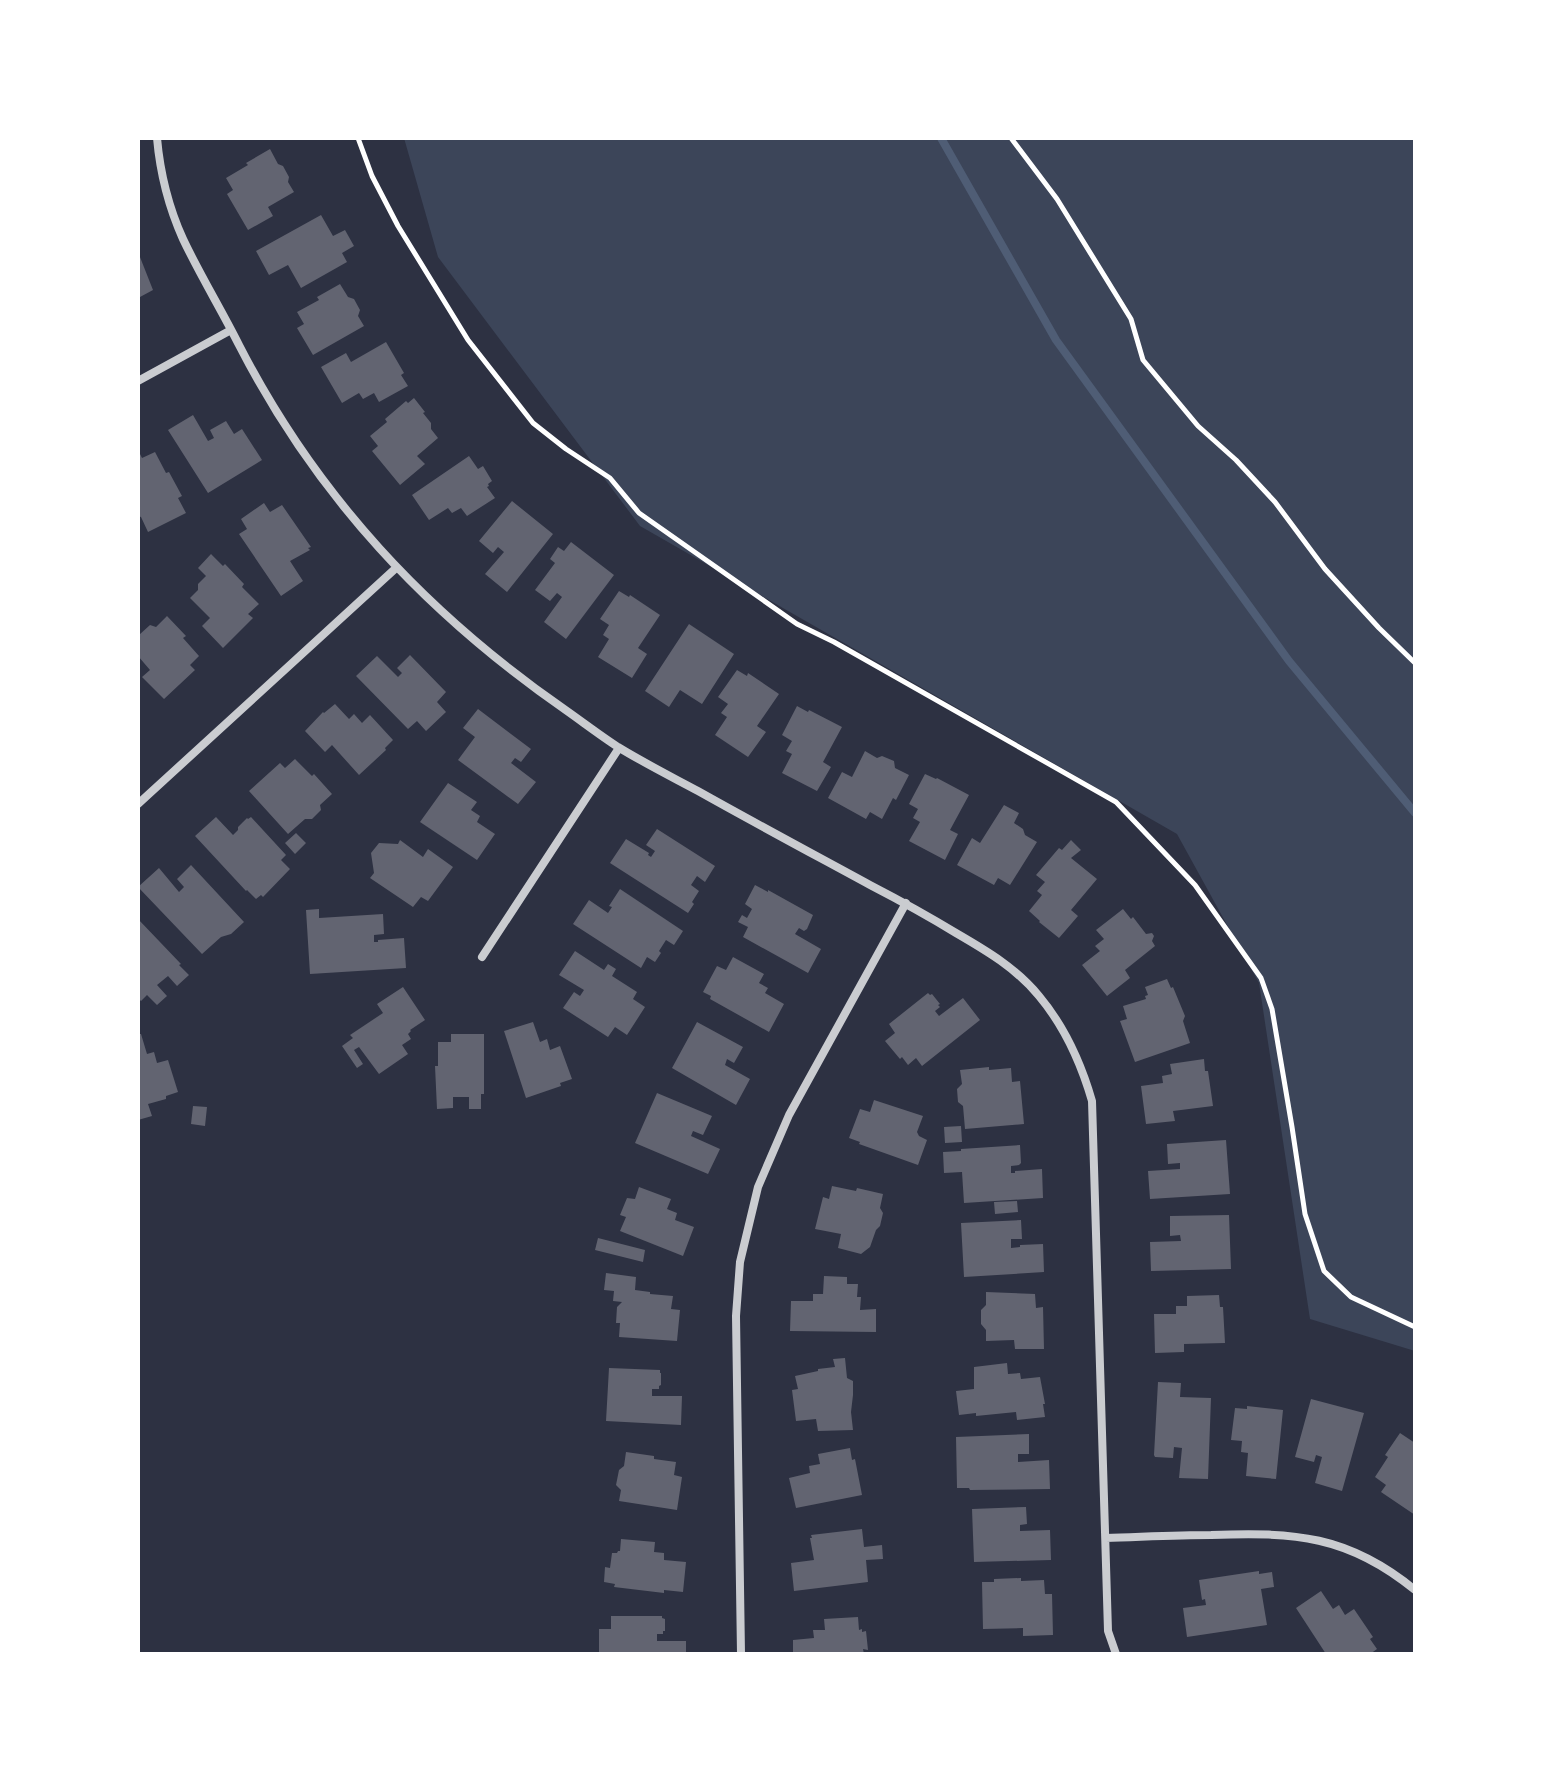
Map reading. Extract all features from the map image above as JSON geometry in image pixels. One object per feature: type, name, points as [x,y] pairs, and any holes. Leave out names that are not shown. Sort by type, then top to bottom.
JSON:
[{"type":"street","points":[[157,138],[166,187],[182,236],[257,380],[321,478],[396,568],[480,647],[619,748],[906,903],[994,955],[1018,974],[1057,1019],[1084,1073],[1092,1101],[1108,1631],[1116,1654]]},
{"type":"street","points":[[138,381],[231,330]]},
{"type":"street","points":[[138,804],[396,568]]},
{"type":"street","points":[[482,957],[619,748]]},
{"type":"street","points":[[741,1654],[736,1316],[740,1262],[752,1205],[789,1115],[906,903]]},
{"type":"street","points":[[1106,1538],[1255,1533],[1306,1537],[1332,1543],[1367,1558],[1415,1590]]},
{"type":"path","points":[[358,138],[372,176],[398,226],[468,340],[533,423],[610,478],[639,513],[797,624],[1116,802],[1195,885],[1261,978],[1272,1009],[1305,1214],[1324,1271],[1351,1297],[1415,1327]]},
{"type":"path","points":[[1011,138],[1057,199],[1131,319],[1143,360],[1198,426],[1236,460],[1275,502],[1325,569],[1415,663]]},
{"type":"shaded area","points":[[404,138],[1415,138],[1415,1351],[1310,1319],[1259,983],[1177,834],[640,526],[438,257]]},
{"type":"building","points":[[270,149],[278,164],[283,166],[294,192],[268,207],[273,216],[248,230],[227,194],[233,190],[226,178]]},
{"type":"building","points":[[321,215],[333,236],[345,230],[354,246],[342,253],[347,262],[301,288],[288,265],[269,275],[256,251]]},
{"type":"building","points":[[138,252],[153,290],[140,297],[138,296]]},
{"type":"building","points":[[340,284],[348,297],[354,299],[364,326],[313,355],[297,328],[304,324],[297,312]]},
{"type":"building","points":[[386,342],[408,386],[379,402],[374,393],[363,399],[359,393],[342,403],[321,367],[346,353],[351,362]]},
{"type":"building","points":[[414,398],[438,438],[417,456],[425,464],[400,485],[372,451],[378,446],[370,436],[387,422],[385,419]]},
{"type":"building","points":[[193,415],[208,441],[214,438],[210,430],[226,421],[234,434],[242,429],[262,460],[208,493],[168,430]]},
{"type":"building","points":[[138,450],[142,458],[155,452],[182,496],[178,498],[186,513],[148,532],[138,516]]},
{"type":"building","points":[[469,456],[478,469],[483,466],[492,481],[487,487],[495,498],[467,516],[461,508],[452,513],[448,508],[429,520],[412,495]]},
{"type":"building","points":[[512,501],[553,534],[507,592],[485,574],[504,552],[498,547],[493,553],[479,541]]},
{"type":"building","points":[[264,503],[270,512],[282,505],[311,547],[290,561],[303,581],[281,596],[239,534],[247,529],[241,519]]},
{"type":"building","points":[[571,542],[614,575],[566,639],[544,622],[562,597],[557,593],[550,601],[535,590],[555,563],[550,559],[558,547],[564,551]]},
{"type":"building","points":[[211,554],[223,566],[225,564],[259,604],[248,614],[253,618],[223,648],[202,626],[210,618],[190,598],[206,576],[198,568]]},
{"type":"building","points":[[619,591],[660,615],[638,648],[647,654],[632,678],[598,657],[609,639],[603,635],[609,625],[600,619]]},
{"type":"building","points":[[167,616],[199,656],[190,665],[195,670],[164,699],[142,677],[150,670],[138,656],[138,643],[139,635],[150,625],[156,627]]},
{"type":"building","points":[[689,624],[734,654],[702,704],[680,690],[669,707],[645,691]]},
{"type":"building","points":[[410,655],[446,692],[437,702],[446,712],[426,731],[417,721],[408,729],[356,676],[377,656],[398,677],[402,673],[397,668]]},
{"type":"building","points":[[737,670],[747,676],[748,673],[779,694],[757,726],[766,732],[748,757],[715,735],[727,717],[721,713],[728,704],[718,697]]},
{"type":"building","points":[[335,704],[349,719],[354,714],[362,723],[370,715],[393,740],[359,775],[332,745],[325,752],[305,731]]},
{"type":"building","points":[[797,706],[842,727],[823,762],[831,767],[817,791],[782,773],[792,754],[786,751],[792,741],[782,735]]},
{"type":"building","points":[[478,709],[531,749],[521,762],[515,758],[511,763],[536,782],[518,804],[458,760],[475,737],[463,728]]},
{"type":"building","points":[[865,751],[877,758],[882,756],[894,761],[895,768],[909,775],[882,819],[870,812],[866,819],[828,798],[842,772],[852,777]]},
{"type":"building","points":[[295,759],[332,794],[320,805],[321,810],[312,819],[305,819],[288,834],[249,791],[280,763],[285,768]]},
{"type":"building","points":[[925,774],[969,795],[950,830],[958,834],[945,860],[909,841],[920,822],[913,818],[918,809],[909,804]]},
{"type":"building","points":[[448,783],[477,802],[471,810],[480,816],[477,822],[495,834],[477,860],[420,822]]},
{"type":"building","points":[[1004,805],[1019,813],[1014,823],[1037,842],[1010,885],[998,878],[994,885],[957,865],[972,838],[980,843]]},
{"type":"building","points":[[216,817],[233,835],[251,817],[286,855],[281,860],[290,869],[263,897],[261,895],[256,899],[246,891],[195,836]]},
{"type":"building","points":[[657,829],[715,866],[705,882],[697,876],[691,885],[699,891],[688,913],[610,863],[626,839],[651,857],[655,851],[646,845]]},
{"type":"building","points":[[296,833],[306,843],[295,854],[285,843]]},
{"type":"building","points":[[400,840],[423,857],[428,849],[453,867],[428,901],[421,897],[413,907],[370,878],[374,873],[371,853],[379,843],[398,844]]},
{"type":"building","points":[[1071,840],[1081,850],[1071,858],[1097,879],[1071,910],[1078,916],[1059,938],[1029,911],[1042,895],[1037,891],[1045,882],[1036,875],[1059,848],[1062,850]]},
{"type":"building","points":[[191,865],[244,922],[202,954],[138,887],[159,868],[179,892],[184,887],[177,879]]},
{"type":"building","points":[[755,885],[813,915],[807,929],[799,928],[795,934],[821,949],[808,973],[743,937],[748,927],[738,922],[742,915],[747,918],[752,909],[745,904]]},
{"type":"building","points":[[620,889],[683,931],[674,945],[666,940],[655,962],[647,957],[641,968],[573,924],[589,900],[608,913]]},
{"type":"building","points":[[319,909],[319,918],[383,914],[384,934],[374,935],[374,942],[404,938],[406,968],[310,974],[306,910]]},
{"type":"building","points":[[1123,909],[1146,934],[1152,933],[1155,946],[1125,970],[1130,978],[1107,996],[1082,965],[1100,951],[1095,946],[1104,939],[1096,930]]},
{"type":"building","points":[[138,919],[189,975],[177,986],[168,976],[157,985],[167,996],[157,1005],[147,995],[141,1001],[138,998]]},
{"type":"building","points":[[575,951],[604,970],[608,964],[616,969],[612,976],[637,992],[633,999],[645,1007],[627,1035],[615,1027],[608,1037],[563,1008],[574,992],[580,996],[584,990],[559,975]]},
{"type":"building","points":[[733,957],[764,974],[759,983],[768,988],[765,993],[784,1004],[769,1032],[703,992],[717,966],[726,970]]},
{"type":"building","points":[[1167,979],[1185,1016],[1183,1021],[1190,1043],[1135,1062],[1120,1021],[1127,1019],[1123,1006],[1146,999],[1145,987]]},
{"type":"building","points":[[403,987],[425,1020],[410,1030],[408,1034],[411,1039],[402,1045],[408,1054],[379,1074],[359,1047],[354,1050],[363,1064],[357,1068],[342,1046],[353,1038],[350,1035],[383,1013],[377,1004]]},
{"type":"building","points":[[928,993],[940,1004],[935,1011],[939,1016],[963,998],[980,1020],[922,1066],[916,1058],[908,1065],[885,1041],[895,1033],[889,1024]]},
{"type":"building","points":[[533,1022],[540,1042],[547,1039],[550,1050],[560,1046],[572,1079],[526,1098],[504,1031]]},
{"type":"building","points":[[697,1022],[743,1047],[734,1063],[727,1059],[725,1065],[750,1079],[736,1105],[672,1068]]},
{"type":"building","points":[[138,1034],[141,1034],[147,1054],[154,1052],[157,1063],[168,1060],[178,1092],[148,1104],[152,1116],[138,1120]]},
{"type":"building","points":[[451,1034],[484,1034],[481,1109],[469,1109],[469,1097],[453,1097],[453,1108],[437,1109],[435,1066],[438,1066],[438,1042],[451,1042]]},
{"type":"building","points":[[1204,1059],[1213,1106],[1173,1111],[1175,1121],[1146,1124],[1141,1086],[1163,1083],[1162,1076],[1172,1074],[1170,1064]]},
{"type":"building","points":[[989,1067],[989,1070],[1011,1068],[1012,1082],[1020,1081],[1024,1124],[965,1129],[963,1106],[958,1102],[957,1089],[962,1084],[960,1070]]},
{"type":"building","points":[[657,1093],[712,1116],[703,1135],[693,1131],[691,1136],[720,1149],[708,1174],[635,1143]]},
{"type":"building","points":[[874,1100],[923,1116],[917,1132],[927,1140],[918,1165],[849,1138],[860,1109],[870,1112]]},
{"type":"building","points":[[193,1106],[207,1107],[205,1126],[191,1124]]},
{"type":"building","points":[[961,1126],[962,1142],[945,1143],[944,1127]]},
{"type":"building","points":[[1226,1140],[1230,1194],[1150,1199],[1148,1171],[1180,1169],[1180,1163],[1168,1164],[1167,1144]]},
{"type":"building","points":[[1020,1145],[1021,1163],[1011,1166],[1011,1173],[1042,1169],[1043,1198],[964,1203],[962,1172],[944,1173],[943,1152]]},
{"type":"building","points":[[832,1186],[883,1194],[880,1226],[870,1247],[861,1254],[838,1248],[841,1234],[815,1229],[823,1197],[829,1199]]},
{"type":"building","points":[[639,1187],[671,1199],[667,1209],[677,1213],[675,1220],[694,1227],[683,1256],[620,1231],[626,1217],[620,1215],[627,1198],[635,1199]]},
{"type":"building","points":[[1017,1201],[1018,1212],[995,1214],[994,1202]]},
{"type":"building","points":[[1229,1215],[1231,1269],[1151,1271],[1150,1242],[1181,1241],[1180,1235],[1170,1236],[1170,1216]]},
{"type":"building","points":[[1021,1220],[1022,1239],[1011,1239],[1011,1248],[1043,1244],[1044,1272],[964,1277],[961,1223]]},
{"type":"building","points":[[598,1238],[645,1250],[643,1262],[595,1250]]},
{"type":"building","points":[[606,1273],[636,1277],[635,1290],[673,1296],[671,1309],[680,1310],[677,1341],[619,1337],[617,1307],[622,1302],[613,1301],[614,1291],[604,1290]]},
{"type":"building","points":[[824,1276],[847,1277],[847,1284],[858,1284],[860,1310],[876,1309],[876,1332],[790,1331],[791,1301],[813,1301],[813,1294],[823,1294]]},
{"type":"building","points":[[986,1292],[1035,1294],[1036,1308],[1043,1307],[1044,1349],[1015,1349],[1014,1340],[986,1341],[981,1310],[986,1305]]},
{"type":"building","points":[[1219,1295],[1220,1307],[1223,1307],[1225,1343],[1184,1344],[1184,1352],[1155,1353],[1154,1314],[1176,1314],[1176,1306],[1187,1306],[1187,1296]]},
{"type":"building","points":[[845,1358],[847,1378],[853,1381],[853,1430],[818,1431],[816,1419],[796,1421],[792,1390],[798,1389],[795,1376],[835,1367],[833,1359]]},
{"type":"building","points":[[1007,1363],[1008,1374],[1020,1373],[1021,1379],[1040,1377],[1045,1417],[1017,1420],[1016,1412],[959,1415],[956,1391],[974,1389],[974,1367]]},
{"type":"building","points":[[609,1368],[660,1370],[661,1385],[659,1389],[652,1389],[652,1396],[682,1396],[681,1425],[606,1421]]},
{"type":"building","points":[[1158,1382],[1181,1383],[1180,1397],[1211,1398],[1208,1479],[1179,1478],[1182,1448],[1174,1447],[1173,1458],[1155,1457]]},
{"type":"building","points":[[1311,1399],[1364,1413],[1342,1491],[1315,1483],[1322,1457],[1316,1455],[1314,1462],[1295,1457]]},
{"type":"building","points":[[1247,1406],[1283,1410],[1276,1479],[1246,1476],[1248,1453],[1241,1452],[1242,1441],[1231,1440],[1235,1408],[1247,1409]]},
{"type":"building","points":[[1400,1433],[1415,1443],[1415,1515],[1381,1492],[1386,1485],[1375,1477]]},
{"type":"building","points":[[1029,1434],[1029,1454],[1018,1454],[1018,1462],[1049,1460],[1050,1489],[957,1488],[956,1437]]},
{"type":"building","points":[[850,1448],[862,1495],[796,1508],[789,1478],[810,1473],[809,1466],[820,1464],[818,1454]]},
{"type":"building","points":[[626,1452],[676,1462],[674,1475],[682,1477],[677,1510],[619,1501],[621,1490],[616,1485]]},
{"type":"building","points":[[1026,1507],[1027,1524],[1020,1525],[1020,1531],[1050,1530],[1051,1560],[974,1562],[972,1509]]},
{"type":"building","points":[[862,1529],[864,1547],[882,1545],[883,1559],[866,1560],[868,1582],[794,1591],[791,1563],[814,1560],[811,1535]]},
{"type":"building","points":[[621,1539],[655,1542],[654,1552],[664,1553],[664,1560],[686,1562],[683,1592],[614,1587],[615,1584],[604,1582],[605,1567],[610,1568],[612,1553],[620,1551]]},
{"type":"building","points":[[1259,1571],[1259,1574],[1272,1572],[1274,1587],[1261,1589],[1267,1625],[1187,1637],[1183,1608],[1206,1605],[1205,1599],[1202,1600],[1199,1580]]},
{"type":"building","points":[[1021,1578],[1021,1581],[1044,1580],[1045,1594],[1052,1594],[1053,1635],[1023,1636],[1023,1628],[983,1629],[982,1582]]},
{"type":"building","points":[[1321,1591],[1333,1609],[1339,1605],[1345,1615],[1354,1609],[1373,1637],[1370,1639],[1377,1649],[1370,1654],[1326,1654],[1296,1608]]},
{"type":"building","points":[[611,1616],[662,1616],[665,1631],[657,1634],[657,1641],[686,1641],[686,1654],[599,1654],[599,1629],[611,1629]]},
{"type":"building","points":[[858,1617],[859,1630],[866,1631],[868,1650],[863,1649],[864,1654],[793,1654],[793,1640],[814,1638],[813,1630],[825,1630],[824,1619]]},
{"type":"waterway","points":[[941,138],[1056,340],[1289,661],[1415,813]]}]
